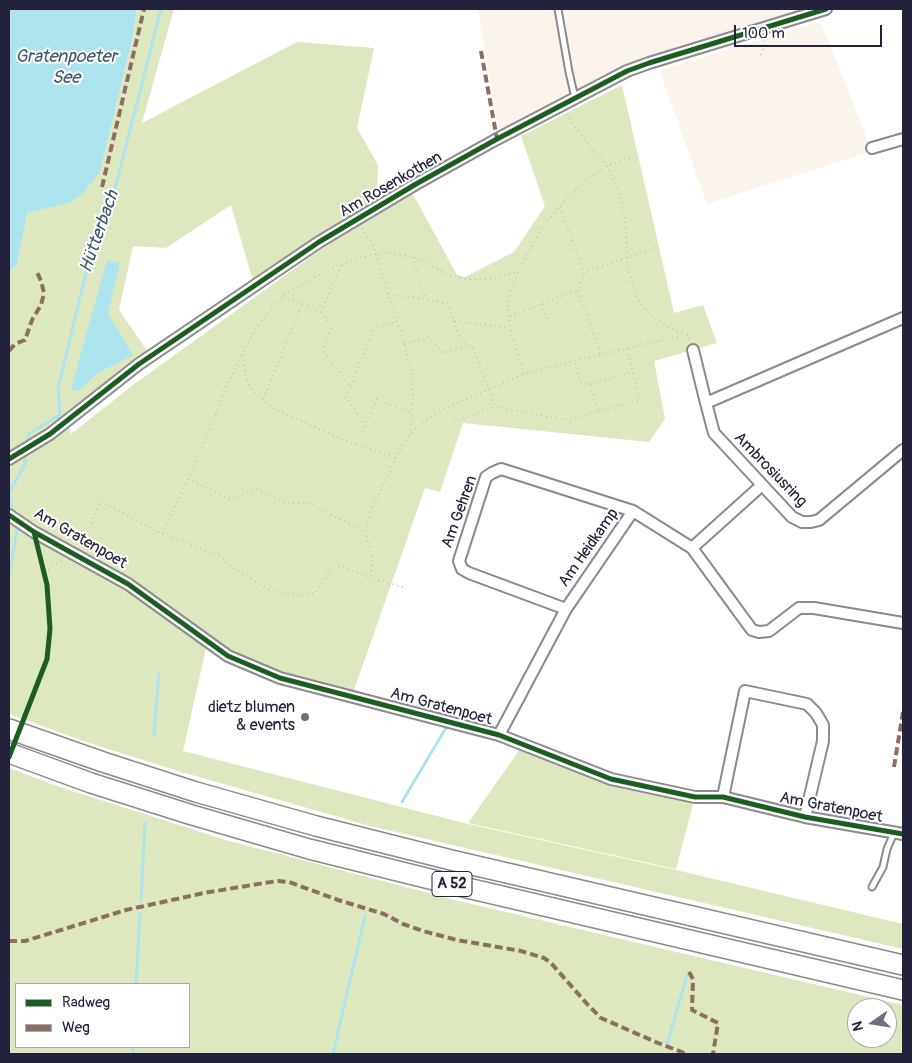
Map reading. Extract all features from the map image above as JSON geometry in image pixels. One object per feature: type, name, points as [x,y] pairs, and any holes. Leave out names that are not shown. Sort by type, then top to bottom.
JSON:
[{"type":"highway","name":"A 52","points":[[9,729],[196,792],[316,826],[451,860],[903,965]]},
{"type":"highway","name":"A 52","points":[[9,753],[91,783],[192,816],[309,849],[903,990]]},
{"type":"street","name":"Am Rosenkothen","points":[[9,459],[50,434],[139,364],[318,242],[416,184],[562,104],[627,71],[826,9]]},
{"type":"street","points":[[872,148],[903,139]]},
{"type":"street","points":[[706,403],[903,318]]},
{"type":"street","name":"Ambrosiusring","points":[[692,350],[714,433],[792,517],[802,522],[819,520],[903,450]]},
{"type":"street","name":"Am Gehren","points":[[566,609],[462,569],[459,561],[486,477],[501,469],[633,511]]},
{"type":"street","points":[[692,548],[762,485]]},
{"type":"street","name":"Am Heidkamp","points":[[499,736],[566,609],[633,511],[692,548],[752,630],[759,632],[769,631],[799,608],[814,608],[903,622]]},
{"type":"street","name":"Am Gratenpoet","points":[[9,515],[34,532],[128,584],[228,656],[280,678],[499,736],[611,779],[695,797],[723,797],[805,817],[898,833]]},
{"type":"street","name":"Am Gratenpoet","points":[[723,797],[746,691],[807,704],[816,713],[823,725],[823,741],[805,817]]},
{"type":"lane","points":[[558,9],[575,98]]},
{"type":"lane","points":[[872,887],[883,867],[887,849],[898,833]]},
{"type":"path","points":[[758,30],[765,43],[761,56]]},
{"type":"path","points":[[562,104],[574,126],[607,166],[616,185],[626,232],[628,269],[636,296],[644,308],[655,318],[668,327],[688,335]]},
{"type":"path","points":[[524,374],[510,328],[508,303],[511,289],[528,250],[542,227],[587,179],[607,166],[632,158]]},
{"type":"path","points":[[560,207],[584,273],[578,290],[601,355]]},
{"type":"path","points":[[357,220],[374,246],[412,374],[413,394],[410,434]]},
{"type":"path","points":[[584,273],[656,247]]},
{"type":"path","points":[[162,534],[242,355],[260,324],[283,296],[342,264],[376,254],[390,253],[412,257],[447,274],[464,279],[490,279],[518,272]]},
{"type":"path","points":[[412,257],[426,299]]},
{"type":"path","points":[[321,312],[342,264]]},
{"type":"path","points":[[510,316],[578,290]]},
{"type":"path","points":[[388,294],[448,304],[460,338],[473,347],[495,407]]},
{"type":"path","points":[[283,296],[321,312],[332,326],[323,350],[350,387]]},
{"type":"path","points":[[262,400],[302,304]]},
{"type":"path","points":[[542,304],[550,326]]},
{"type":"path","points":[[365,425],[346,398],[374,330],[397,321]]},
{"type":"path","points":[[454,321],[510,328]]},
{"type":"path","points":[[372,578],[372,558],[366,532],[370,512],[396,458],[410,434],[420,424],[445,408],[524,374],[688,335]]},
{"type":"path","points":[[688,335],[692,350]]},
{"type":"path","points":[[404,344],[428,337],[444,353],[470,345]]},
{"type":"path","points":[[454,422],[495,407],[569,420],[640,400],[627,349]]},
{"type":"path","points":[[242,355],[245,374],[250,388],[275,409],[343,440],[396,458]]},
{"type":"path","points":[[575,361],[580,382],[590,384],[633,372]]},
{"type":"path","points":[[590,384],[598,411]]},
{"type":"path","points":[[356,445],[377,399],[412,413]]},
{"type":"path","points":[[188,479],[230,498],[256,489],[285,503],[308,503],[366,532]]},
{"type":"path","points":[[44,572],[73,553],[90,528],[100,501],[162,534],[221,556],[233,568],[268,590],[299,596],[315,593],[332,568],[340,566],[403,587]]},
{"type":"shaded area","points":[[478,9],[805,9],[647,58],[605,74],[499,132]]},
{"type":"shaded area","points":[[819,22],[822,25],[872,151],[707,204],[659,70]]},
{"type":"green space","points":[[137,9],[174,9],[142,123],[297,42],[374,48],[357,128],[378,165],[377,200],[253,281],[231,205],[166,248],[133,246],[119,310],[148,352],[66,412],[71,434],[133,385],[323,248],[413,194],[457,275],[465,277],[514,252],[545,206],[521,136],[622,85],[674,313],[703,305],[717,343],[654,361],[665,419],[649,442],[463,423],[440,492],[425,488],[353,693],[281,673],[229,653],[130,581],[28,520],[24,532],[125,587],[207,644],[183,751],[468,824],[676,870],[903,924],[903,949],[370,826],[178,771],[86,742],[9,714],[9,272],[17,265],[26,213],[69,203],[100,172],[132,40]]},
{"type":"green space","points":[[523,745],[611,779],[695,797],[676,869],[468,823]]},
{"type":"green space","points":[[9,768],[60,787],[226,840],[455,900],[873,998],[847,998],[847,1048],[897,1048],[897,1004],[903,1005],[903,1054],[9,1054]]},
{"type":"water","name":"Gratenpoeter See","points":[[9,9],[137,9],[132,40],[100,172],[82,194],[69,203],[27,213],[17,265],[9,272]]},
{"type":"water","points":[[107,260],[120,263],[108,313],[133,355],[98,373],[78,391],[71,389]]},
{"type":"waterway","name":"Hütterbach","points":[[27,440],[30,433],[60,415],[58,388],[90,256],[99,241],[103,218],[111,204],[161,9]]},
{"type":"waterway","name":"Hütterbach","points":[[9,493],[26,462],[25,458]]},
{"type":"waterway","name":"Hütterbach","points":[[9,494],[13,510]]},
{"type":"waterway","name":"Hütterbach","points":[[9,575],[17,530]]},
{"type":"waterway","points":[[154,735],[159,674]]},
{"type":"waterway","points":[[402,802],[447,726]]},
{"type":"waterway","points":[[141,901],[145,823]]},
{"type":"waterway","points":[[136,983],[140,914]]},
{"type":"waterway","points":[[333,1054],[365,916]]},
{"type":"waterway","points":[[667,1044],[687,976]]},
{"type":"waterway","points":[[133,1048],[133,1054]]},
{"type":"marked path","points":[[102,187],[144,9]]},
{"type":"marked path","points":[[481,51],[497,139]]},
{"type":"marked path","points":[[9,351],[15,344],[25,340],[32,320],[41,305],[44,293],[37,272]]},
{"type":"marked path","points":[[894,767],[903,712]]},
{"type":"marked path","points":[[9,941],[25,941],[126,910],[204,893],[278,881],[289,882],[384,914],[403,924],[423,931],[457,940],[521,951],[544,958],[551,963],[601,1018],[687,1054]]},
{"type":"marked path","points":[[689,972],[693,979],[692,1010],[718,1023],[713,1054]]},
{"type":"cycle path","points":[[9,459],[50,434],[139,364],[319,242],[416,184],[497,139],[627,71],[826,9]]},
{"type":"cycle path","points":[[9,515],[34,532],[128,584],[228,656],[280,678],[499,735],[611,779],[695,797],[723,797],[805,817],[903,834]]},
{"type":"cycle path","points":[[9,757],[47,659],[50,629],[47,585],[34,532]]},
{"type":"place","name":"dietz blumen & events","points":[[305,717]]}]
